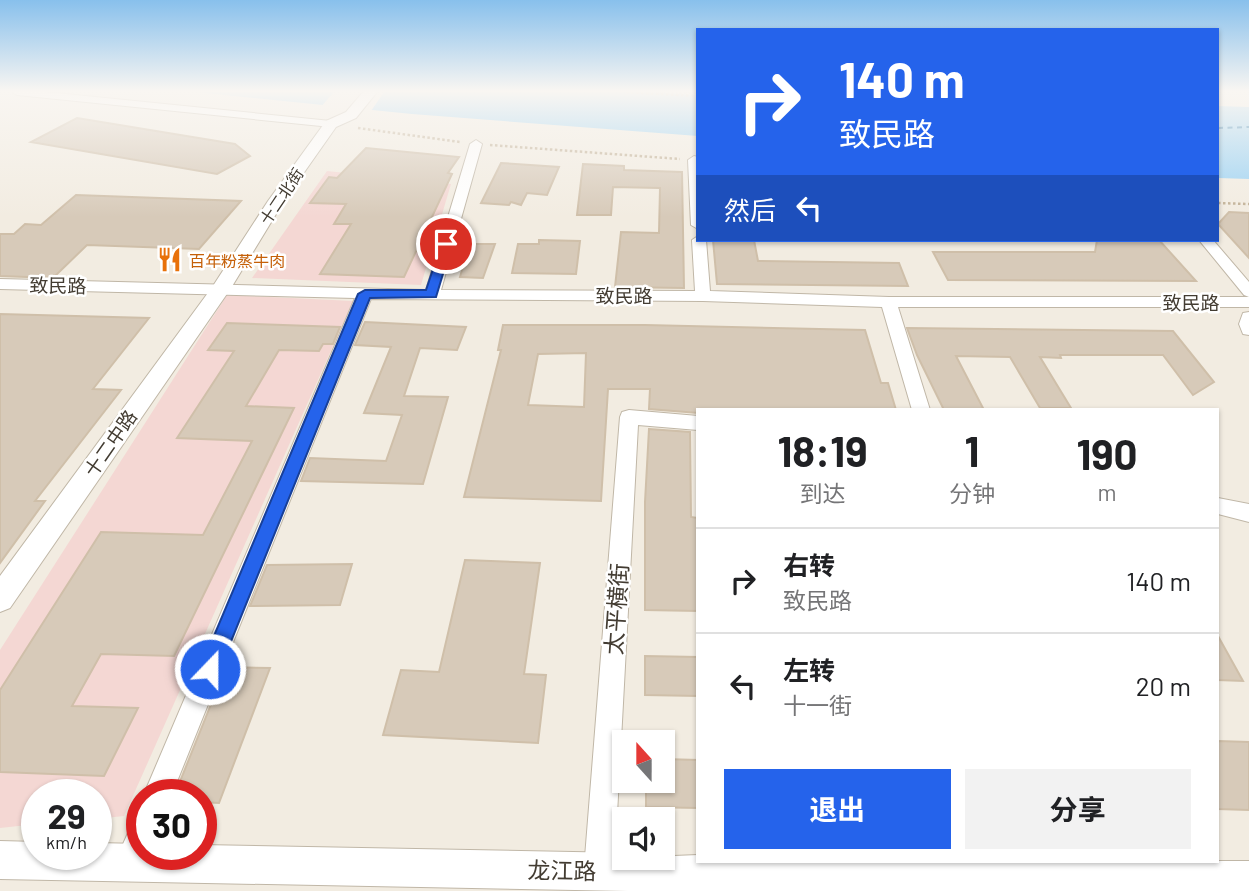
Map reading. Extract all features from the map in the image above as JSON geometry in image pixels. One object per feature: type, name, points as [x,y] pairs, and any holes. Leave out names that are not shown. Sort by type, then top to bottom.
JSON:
[{"type":"street","name":"十二北街","points":[[221,288],[320,134]]},
{"type":"street","points":[[432,294],[476,144]]},
{"type":"street","points":[[694,160],[696,192]]},
{"type":"street","points":[[699,242],[703,296]]},
{"type":"street","points":[[1208,242],[1249,292]]},
{"type":"street","name":"致民路","points":[[0,285],[221,288],[365,294],[703,296],[889,302],[1249,302]]},
{"type":"street","name":"十二中路","points":[[0,599],[221,288]]},
{"type":"street","points":[[164,779],[365,294]]},
{"type":"street","points":[[889,302],[919,408]]},
{"type":"street","points":[[1249,317],[1249,330]]},
{"type":"street","name":"太平横街","points":[[599,870],[629,417],[696,423]]},
{"type":"street","points":[[1219,506],[1249,513]]},
{"type":"street","name":"龙江路","points":[[0,860],[126,849]]},
{"type":"street","name":"龙江路","points":[[217,852],[599,870],[1013,885],[1249,880]]},
{"type":"path","points":[[428,134],[476,144],[694,160]]},
{"type":"path","points":[[1219,203],[1249,204]]},
{"type":"shaded area","points":[[327,171],[451,184],[421,285],[252,278]]},
{"type":"shaded area","points":[[227,295],[353,301],[140,779],[126,779],[124,816],[112,817],[112,779],[21,779],[21,826],[0,828],[0,650]]},
{"type":"water","points":[[667,134],[696,134],[696,136]]},
{"type":"water","points":[[1219,134],[1249,134],[1249,179],[1219,178]]},
{"type":"building","points":[[47,134],[172,134],[235,144],[250,156],[217,174],[31,142]]},
{"type":"building","points":[[366,148],[459,157],[448,173],[452,174],[404,277],[320,274],[351,224],[334,224],[346,204],[310,203],[329,177],[337,178]]},
{"type":"building","points":[[501,163],[559,167],[547,195],[527,193],[521,205],[511,202],[509,205],[481,203]]},
{"type":"building","points":[[583,164],[624,166],[624,170],[682,172],[684,288],[615,287],[621,232],[659,233],[660,188],[613,187],[611,215],[577,215]]},
{"type":"building","points":[[76,195],[241,201],[199,249],[87,245],[53,278],[0,276],[0,234],[14,234],[25,224],[41,225]]},
{"type":"building","points":[[1229,212],[1249,213],[1249,258],[1219,225]]},
{"type":"building","points":[[539,240],[580,241],[576,274],[512,273],[518,244],[539,244]]},
{"type":"building","points":[[713,242],[754,242],[758,261],[899,263],[908,286],[717,284]]},
{"type":"building","points":[[1097,242],[1161,242],[1196,281],[948,280],[933,252],[1095,252]]},
{"type":"building","points":[[470,244],[495,244],[483,278],[460,277]]},
{"type":"building","points":[[0,314],[149,318],[93,389],[121,390],[35,501],[45,501],[0,563]]},
{"type":"building","points":[[365,322],[466,327],[457,350],[420,348],[404,396],[448,397],[423,484],[301,481],[310,458],[386,461],[402,415],[364,413],[391,347],[355,345]]},
{"type":"building","points":[[227,323],[340,327],[333,344],[323,344],[319,351],[279,350],[246,406],[294,408],[174,656],[101,654],[72,706],[138,708],[104,776],[0,772],[0,690],[101,532],[203,535],[252,441],[177,438],[234,351],[208,350]]},
{"type":"building","points":[[503,325],[865,330],[881,383],[888,383],[895,408],[696,408],[696,413],[649,409],[650,389],[608,389],[601,501],[464,497],[501,350],[498,350]],"holes":[[[586,353],[584,407],[528,405],[538,354]]]},
{"type":"building","points":[[907,328],[1173,331],[1214,382],[1193,395],[1163,355],[1040,357],[1071,408],[1040,408],[1010,357],[956,356],[983,408],[943,408]]},
{"type":"building","points":[[649,429],[690,432],[691,517],[696,518],[696,611],[645,610],[645,502]]},
{"type":"building","points":[[465,560],[540,563],[524,674],[546,675],[538,743],[383,735],[401,670],[439,672]]},
{"type":"building","points":[[352,564],[340,605],[250,606],[267,565]]},
{"type":"building","points":[[1219,638],[1243,681],[1219,680]]},
{"type":"building","points":[[645,656],[696,657],[696,696],[645,695]]},
{"type":"building","points":[[226,667],[270,668],[219,803],[217,779],[181,779]]},
{"type":"building","points":[[1219,741],[1249,742],[1249,810],[1219,809]]},
{"type":"building","points":[[676,759],[696,760],[696,808],[646,807],[646,793],[676,793]]},
{"type":"place","name":"百年粉蒸牛肉","points":[[169,260]]},
{"type":"route","points":[[210,669],[365,294],[432,294],[446,244]]}]
